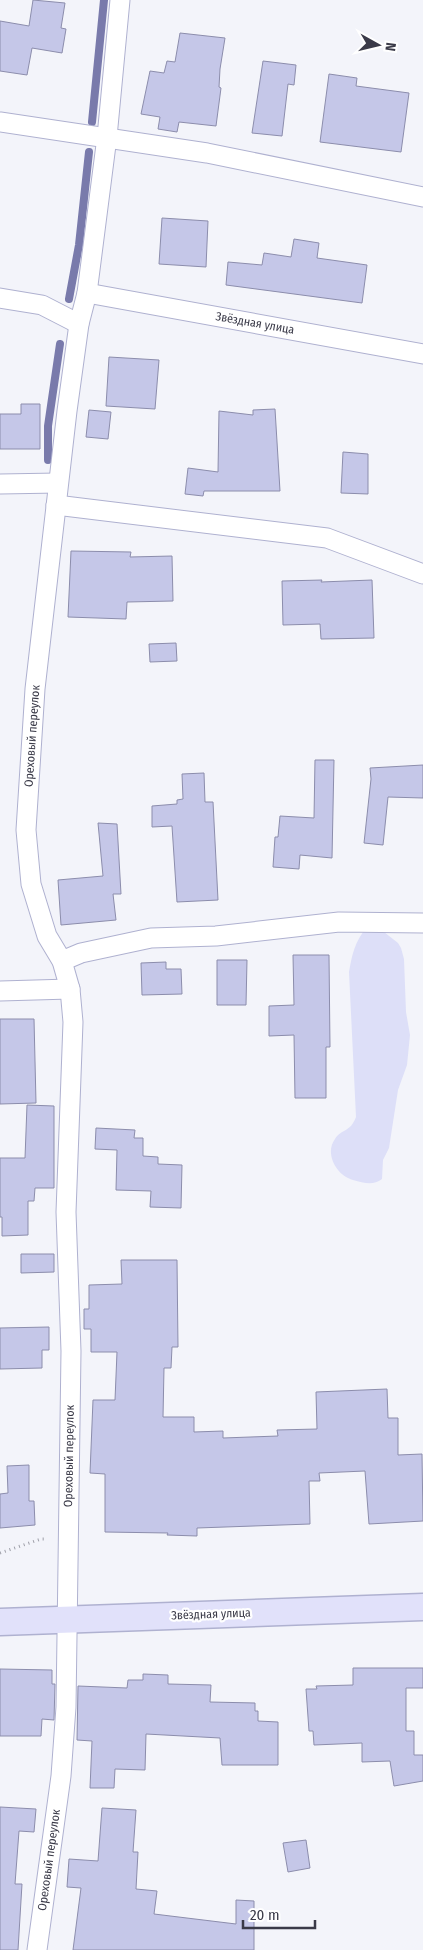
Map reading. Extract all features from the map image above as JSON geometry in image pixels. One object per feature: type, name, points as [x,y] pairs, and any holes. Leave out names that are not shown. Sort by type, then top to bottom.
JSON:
[{"type":"street","points":[[0,484],[58,483],[79,324],[87,293],[107,137],[120,0]]},
{"type":"street","points":[[0,122],[207,153],[423,196]]},
{"type":"street","name":"Звёздная улица","points":[[87,293],[423,354]]},
{"type":"street","points":[[0,298],[42,306],[79,324]]},
{"type":"street","name":"Ореховый переулок","points":[[37,1950],[61,1776],[66,1708],[71,1351],[66,1212],[73,1022],[70,989],[62,962],[47,936],[31,884],[26,830],[35,689],[58,483]]},
{"type":"street","points":[[56,505],[327,538],[423,574]]},
{"type":"street","points":[[62,962],[82,953],[151,938],[216,936],[339,922],[423,923]]},
{"type":"street","points":[[0,991],[70,989]]},
{"type":"street","name":"Звёздная улица","points":[[0,1622],[423,1606]]},
{"type":"path","points":[[0,1553],[41,1540],[68,1538]]},
{"type":"shaded area","points":[[366,928],[384,932],[398,943],[401,948],[404,959],[406,1012],[410,1035],[407,1065],[398,1090],[389,1148],[383,1160],[382,1179],[375,1183],[347,1178],[334,1164],[331,1151],[335,1139],[340,1133],[351,1126],[356,1117],[349,972],[354,948]]},
{"type":"building","points":[[33,0],[65,3],[61,28],[66,29],[62,53],[32,48],[27,75],[0,71],[0,21],[29,26]]},
{"type":"building","points":[[180,33],[225,38],[220,69],[219,87],[221,88],[216,126],[179,122],[177,132],[158,129],[160,117],[141,114],[150,71],[164,73],[167,61],[175,62]]},
{"type":"building","points":[[263,61],[296,65],[294,85],[288,84],[282,136],[252,133]]},
{"type":"building","points":[[329,74],[357,78],[356,86],[409,93],[401,152],[320,142]]},
{"type":"building","points":[[162,218],[208,221],[206,267],[159,264]]},
{"type":"building","points":[[294,239],[319,243],[317,258],[367,265],[362,303],[226,285],[228,262],[262,265],[264,253],[291,257]]},
{"type":"building","points":[[109,357],[159,360],[155,409],[106,406]]},
{"type":"building","points":[[21,404],[40,404],[40,449],[0,449],[0,414],[21,414]]},
{"type":"building","points":[[275,409],[280,491],[204,491],[203,496],[185,494],[188,468],[218,472],[219,411],[253,415],[253,410]]},
{"type":"building","points":[[89,410],[111,412],[108,439],[86,437]]},
{"type":"building","points":[[343,452],[368,454],[368,494],[341,493]]},
{"type":"building","points":[[71,551],[131,552],[130,557],[172,556],[173,601],[127,602],[126,619],[68,617]]},
{"type":"building","points":[[322,580],[321,582],[372,580],[374,638],[321,639],[320,624],[283,625],[282,581]]},
{"type":"building","points":[[176,643],[177,661],[150,662],[149,644]]},
{"type":"building","points":[[315,760],[334,760],[332,858],[300,855],[299,869],[273,867],[275,837],[278,837],[280,816],[314,818]]},
{"type":"building","points":[[423,765],[423,798],[388,797],[383,845],[364,843],[371,779],[370,768]]},
{"type":"building","points":[[204,773],[205,802],[213,802],[218,900],[177,902],[172,826],[152,827],[152,806],[177,804],[177,800],[183,799],[182,774]]},
{"type":"building","points":[[98,823],[117,824],[121,894],[113,894],[116,920],[61,925],[58,880],[103,876]]},
{"type":"building","points":[[293,955],[329,955],[330,1047],[326,1047],[326,1098],[295,1098],[294,1035],[269,1036],[269,1006],[294,1005]]},
{"type":"building","points":[[217,960],[247,960],[246,1005],[217,1005]]},
{"type":"building","points":[[166,962],[166,969],[181,969],[182,994],[142,995],[141,963]]},
{"type":"building","points":[[0,1019],[34,1019],[36,1103],[0,1104]]},
{"type":"building","points":[[27,1105],[54,1106],[54,1188],[35,1188],[34,1201],[28,1201],[28,1235],[2,1236],[2,1217],[0,1217],[0,1158],[25,1158]]},
{"type":"building","points":[[96,1128],[135,1130],[134,1138],[143,1138],[143,1156],[158,1157],[158,1164],[182,1165],[181,1208],[150,1207],[151,1191],[116,1190],[117,1150],[95,1149]]},
{"type":"building","points":[[21,1254],[54,1254],[54,1272],[21,1273]]},
{"type":"building","points":[[121,1260],[177,1260],[178,1347],[172,1347],[171,1368],[164,1368],[163,1417],[194,1417],[194,1432],[223,1431],[223,1438],[278,1436],[277,1430],[317,1429],[316,1392],[387,1389],[388,1418],[398,1418],[398,1455],[422,1454],[423,1521],[369,1524],[365,1471],[319,1473],[320,1481],[309,1481],[310,1524],[197,1528],[197,1536],[167,1535],[168,1533],[105,1532],[105,1474],[90,1473],[93,1400],[115,1400],[117,1352],[91,1352],[91,1329],[84,1329],[84,1309],[89,1309],[89,1285],[122,1284]]},
{"type":"building","points":[[49,1327],[49,1350],[42,1350],[42,1368],[0,1369],[0,1328]]},
{"type":"building","points":[[29,1465],[29,1501],[34,1501],[35,1525],[0,1528],[0,1494],[8,1493],[7,1466]]},
{"type":"building","points":[[353,1668],[423,1668],[423,1688],[406,1688],[406,1731],[414,1731],[414,1755],[423,1755],[423,1781],[394,1786],[390,1761],[362,1762],[362,1743],[314,1745],[313,1731],[309,1731],[306,1689],[317,1689],[316,1686],[353,1685]]},
{"type":"building","points":[[0,1669],[52,1670],[52,1684],[55,1684],[54,1720],[42,1719],[41,1736],[0,1736]]},
{"type":"building","points":[[143,1674],[168,1675],[168,1684],[211,1685],[210,1702],[255,1703],[255,1711],[258,1711],[258,1721],[278,1722],[278,1765],[222,1765],[220,1738],[146,1734],[145,1770],[115,1769],[114,1788],[90,1788],[92,1741],[77,1740],[78,1686],[127,1688],[128,1680],[143,1680]]},
{"type":"building","points":[[0,1807],[36,1809],[34,1832],[19,1831],[15,1884],[22,1884],[18,1950],[0,1950]]},
{"type":"building","points":[[102,1808],[136,1810],[133,1852],[138,1852],[136,1889],[157,1891],[154,1914],[236,1924],[236,1900],[254,1901],[254,1950],[73,1950],[81,1888],[67,1887],[69,1859],[98,1861]]},
{"type":"building","points":[[306,1840],[310,1868],[288,1872],[283,1843]]},
{"type":"waterway","points":[[92,122],[104,0]]},
{"type":"waterway","points":[[69,299],[79,245],[89,152]]},
{"type":"waterway","points":[[48,460],[48,426],[60,344]]}]
